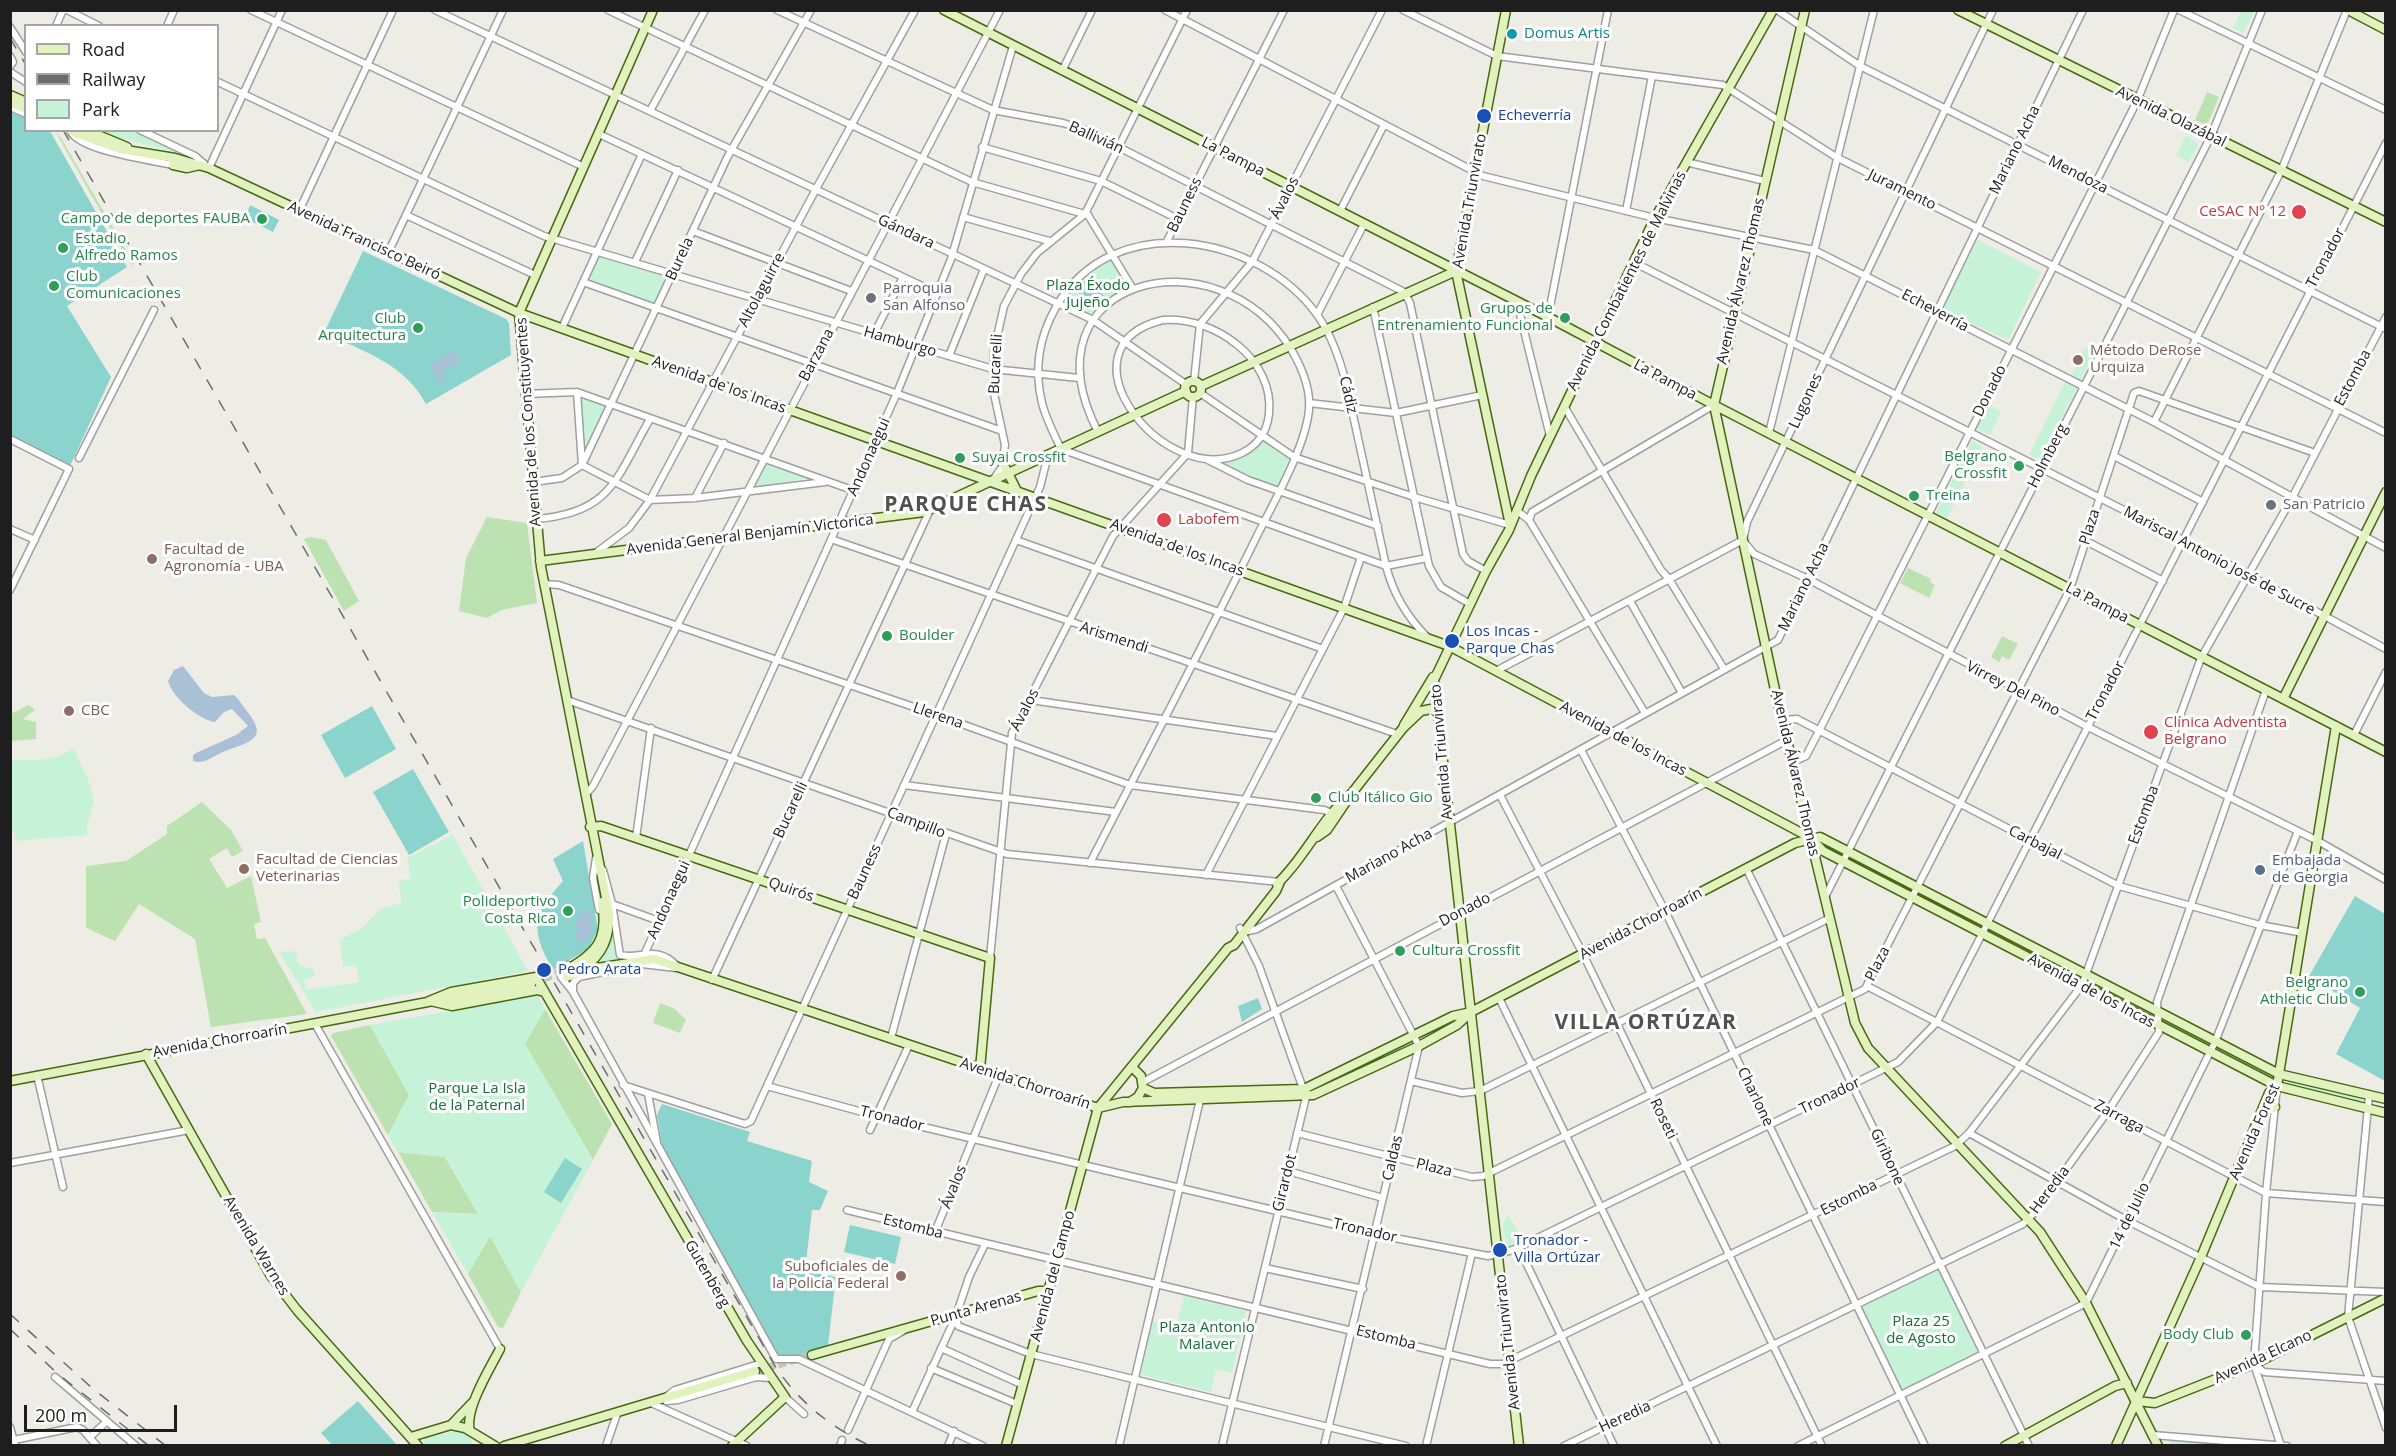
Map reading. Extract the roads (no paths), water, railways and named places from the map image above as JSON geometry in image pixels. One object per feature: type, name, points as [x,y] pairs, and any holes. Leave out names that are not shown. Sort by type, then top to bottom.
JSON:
[{"type":"main road","name":"Avenida de los Constituyentes","points":[[568,978],[590,954],[603,934],[604,917],[591,827],[540,561],[519,314],[653,10]]},
{"type":"main road","name":"La Pampa","points":[[944,10],[1548,316],[2140,627],[2385,752]]},
{"type":"main road","name":"Avenida Triunvirato","points":[[1506,10],[1456,271],[1510,525],[1436,673],[1436,708],[1519,1446]]},
{"type":"main road","name":"Avenida Combatientes de Malvinas","points":[[1510,525],[1564,406],[1655,218],[1775,10]]},
{"type":"main road","name":"Avenida Álvarez Thomas","points":[[1805,10],[1733,313],[1714,405],[1782,720],[1849,999],[1859,1035],[2030,1218],[2086,1304],[2158,1446]]},
{"type":"main road","name":"Avenida Olazábal","points":[[1958,10],[2058,62],[2385,222]]},
{"type":"main road","points":[[2348,10],[2385,30]]},
{"type":"main road","points":[[10,95],[24,101]]},
{"type":"main road","points":[[10,102],[24,108]]},
{"type":"main road","points":[[74,132],[120,149],[205,166]]},
{"type":"main road","points":[[91,132],[144,154]]},
{"type":"main road","points":[[173,165],[188,168],[205,166]]},
{"type":"main road","name":"Avenida Francisco Beiró","points":[[205,166],[519,314]]},
{"type":"main road","name":"Avenida General Benjamín Victorica","points":[[540,561],[720,540],[930,510],[1373,306],[1456,271]]},
{"type":"main road","name":"Avenida de los Incas","points":[[519,314],[1428,637],[1811,838],[1823,851],[2210,1053],[2277,1086],[2385,1113]]},
{"type":"main road","points":[[1003,463],[1006,474],[1017,491]]},
{"type":"main road","points":[[969,475],[973,483],[969,492]]},
{"type":"main road","points":[[2283,699],[2385,492]]},
{"type":"main road","points":[[1098,1108],[1352,793],[1400,731],[1436,673]]},
{"type":"main road","points":[[1400,731],[1421,711],[1436,708]]},
{"type":"main road","name":"Avenida Forest","points":[[2116,1446],[2201,1257],[2270,1092],[2277,1086],[2336,726]]},
{"type":"main road","name":"Quirós","points":[[591,827],[601,826],[990,958]]},
{"type":"main road","name":"Avenida de los Incas","points":[[1811,838],[1820,837],[1848,850],[2279,1074],[2385,1100]]},
{"type":"main road","name":"Avenida Chorroarín","points":[[1305,1093],[1414,1038],[1452,1016],[1471,1012],[1746,868],[1811,838]]},
{"type":"main road","points":[[1242,930],[1261,912],[1280,882]]},
{"type":"main road","name":"Ávalos","points":[[980,1069],[990,958]]},
{"type":"main road","name":"Avenida Chorroarín","points":[[568,978],[649,959],[1098,1108],[1130,1102],[1201,1096],[1305,1093],[1419,1046],[1457,1025],[1471,1012]]},
{"type":"main road","name":"Avenida Chorroarín","points":[[10,1081],[429,1001],[536,984],[621,1125]]},
{"type":"main road","name":"Avenida Warnes","points":[[146,1054],[281,1290],[418,1446]]},
{"type":"main road","points":[[1130,1102],[1138,1097],[1143,1085],[1132,1067]]},
{"type":"main road","name":"Avenida Chorroarín","points":[[1143,1085],[1154,1093],[1201,1096]]},
{"type":"main road","points":[[2263,1112],[2275,1107]]},
{"type":"main road","name":"Avenida del Campo","points":[[1006,1445],[1098,1108]]},
{"type":"main road","name":"Gutenberg","points":[[621,1125],[747,1341],[785,1397]]},
{"type":"main road","name":"Punta Arenas","points":[[812,1355],[1038,1291],[1048,1291]]},
{"type":"main road","name":"Avenida Elcano","points":[[2137,1401],[2155,1403],[2254,1364],[2385,1298]]},
{"type":"main road","points":[[475,1446],[473,1433],[468,1423],[474,1400],[500,1349]]},
{"type":"main road","points":[[504,1446],[522,1443],[754,1371]]},
{"type":"main road","points":[[2005,1446],[2115,1386],[2127,1383]]},
{"type":"main road","points":[[734,1443],[785,1397]]},
{"type":"main road","points":[[411,1437],[452,1425],[474,1400]]},
{"type":"main road","points":[[452,1425],[473,1433],[495,1446]]},
{"type":"street","points":[[57,24],[65,10],[95,24]]},
{"type":"street","points":[[168,24],[174,10]]},
{"type":"street","points":[[251,10],[584,167]]},
{"type":"street","points":[[205,166],[244,94],[282,10]]},
{"type":"street","points":[[299,211],[393,10]]},
{"type":"street","name":"Gándara","points":[[435,10],[1093,320],[1294,457],[1414,497],[1510,525]]},
{"type":"street","points":[[388,253],[503,10]]},
{"type":"street","points":[[608,10],[972,182],[1085,214],[1094,221],[1133,289]]},
{"type":"street","points":[[650,111],[705,10]]},
{"type":"street","name":"Ballivián","points":[[777,10],[993,110],[1077,127],[1404,292]]},
{"type":"street","name":"Burela","points":[[582,465],[732,150],[811,10]]},
{"type":"street","name":"Altolaguirre","points":[[593,555],[629,528],[650,500],[689,430],[756,299],[915,10]]},
{"type":"street","name":"Barzana","points":[[584,795],[593,786],[812,364],[1000,10]]},
{"type":"street","points":[[1062,71],[1092,10]]},
{"type":"street","name":"Echeverría","points":[[1165,10],[1483,176],[1655,218],[1814,250],[2154,422],[2385,548]]},
{"type":"street","name":"Bucarelli","points":[[1003,463],[1005,445],[994,398],[993,369],[995,340],[1000,317],[1016,284],[1037,253],[1085,214],[1187,10]]},
{"type":"street","name":"Bauness","points":[[1061,449],[1044,412],[1037,373],[1041,343],[1058,303],[1082,274],[1113,254],[1134,246],[1167,242],[1284,10]]},
{"type":"street","name":"Ávalos","points":[[1200,324],[1252,262],[1382,10]]},
{"type":"street","name":"Juramento","points":[[1403,10],[1497,56],[1714,82],[1729,88],[1836,158],[2054,265],[2197,340],[2385,433]]},
{"type":"street","points":[[1548,316],[1608,10]]},
{"type":"street","name":"Mendoza","points":[[1775,10],[1860,66],[2383,328]]},
{"type":"street","points":[[1769,433],[1874,10]]},
{"type":"street","name":"Lugones","points":[[1743,540],[1747,522],[1994,10]]},
{"type":"street","name":"Mariano Acha","points":[[1242,930],[1269,922],[1336,886],[1766,647],[1780,636],[2083,10]]},
{"type":"street","name":"Donado","points":[[1793,762],[1806,756],[1819,731],[2137,101],[2174,10]]},
{"type":"street","points":[[2179,10],[2385,110]]},
{"type":"street","name":"Holmberg","points":[[1825,897],[1946,654],[2211,136],[2262,10]]},
{"type":"street","points":[[2154,422],[2281,171],[2348,10]]},
{"type":"street","points":[[10,27],[24,49]]},
{"type":"street","name":"Andonaegui","points":[[645,953],[831,539],[855,491],[897,393],[953,254],[1013,46]]},
{"type":"street","points":[[10,56],[13,62],[10,66]]},
{"type":"street","points":[[10,72],[24,81]]},
{"type":"street","points":[[1626,211],[1652,75]]},
{"type":"street","name":"Hamburgo","points":[[219,82],[552,238],[993,369],[1079,378]]},
{"type":"street","points":[[10,107],[24,113]]},
{"type":"street","points":[[1340,211],[1384,125]]},
{"type":"street","points":[[72,132],[75,138],[104,150],[173,165]]},
{"type":"street","name":"Avenida Francisco Beiró","points":[[144,132],[195,156],[205,166]]},
{"type":"street","points":[[599,134],[937,293]]},
{"type":"street","name":"Tronador","points":[[767,1086],[877,1116],[1181,1186],[1374,1234],[1472,1253],[1499,1255],[1519,1248],[1888,1068],[1902,1059],[1937,1022],[2385,143]]},
{"type":"street","points":[[982,147],[1101,181],[1178,219]]},
{"type":"street","points":[[562,328],[642,154]]},
{"type":"street","points":[[1686,162],[1765,181]]},
{"type":"street","points":[[635,262],[678,170]]},
{"type":"street","points":[[406,215],[535,275]]},
{"type":"street","points":[[963,217],[1049,241]]},
{"type":"street","points":[[1317,315],[1364,224]]},
{"type":"street","points":[[693,231],[851,291]]},
{"type":"street","name":"Cádiz","points":[[1167,242],[1207,246],[1252,262],[1297,293],[1317,315],[1339,357],[1386,566],[1402,605],[1428,637]]},
{"type":"street","name":"Mariscal Antonio José de Sucre","points":[[1633,262],[2183,540],[2385,649]]},
{"type":"street","points":[[949,356],[984,268]]},
{"type":"street","points":[[874,333],[903,277]]},
{"type":"street","points":[[583,282],[1002,431]]},
{"type":"street","points":[[1090,862],[1240,571],[1294,457],[1306,427],[1309,403],[1304,377],[1288,346],[1263,317],[1225,293],[1200,285],[1157,282],[1133,289],[1112,302],[1093,320],[1080,354],[1079,378],[1082,397],[1098,432]]},
{"type":"street","points":[[1404,292],[1410,303],[1466,559],[1486,571]]},
{"type":"street","points":[[1517,302],[1550,436]]},
{"type":"street","points":[[1373,306],[1427,558],[1437,583],[1446,592],[1470,604]]},
{"type":"street","points":[[79,458],[154,310]]},
{"type":"street","name":"Estomba","points":[[847,1210],[1490,1364],[1510,1362],[1959,1143],[2082,986],[2201,658],[2292,498],[2337,410],[2383,328],[2385,317]]},
{"type":"street","points":[[1205,458],[1236,456],[1254,446],[1263,436],[1269,420],[1270,402],[1266,385],[1254,362],[1233,342],[1200,324],[1173,319],[1155,322],[1138,330],[1125,342],[1119,358],[1117,376],[1121,393],[1134,416],[1162,441],[1188,453],[1205,458],[1278,492],[1378,526]]},
{"type":"street","points":[[1188,453],[1200,324]]},
{"type":"street","points":[[525,394],[577,392],[855,491]]},
{"type":"street","points":[[577,392],[582,465]]},
{"type":"street","points":[[2129,410],[2136,392],[2166,399],[2315,453]]},
{"type":"street","points":[[1309,403],[1396,413],[1482,395]]},
{"type":"street","points":[[1529,520],[1532,512],[1714,405]]},
{"type":"street","points":[[1564,406],[1661,570],[1669,579],[1724,669]]},
{"type":"street","name":"Plaza","points":[[1297,1133],[1472,1177],[1490,1174],[1849,999],[1867,986],[2070,589],[2129,410]]},
{"type":"street","points":[[536,519],[563,517],[582,511],[603,496],[613,483],[650,418]]},
{"type":"street","points":[[10,438],[69,469],[10,590]]},
{"type":"street","points":[[695,498],[724,443]]},
{"type":"street","points":[[1061,449],[1386,566],[1427,558]]},
{"type":"street","name":"Ávalos","points":[[990,958],[1012,733],[1031,700],[1096,568],[1119,528],[1188,453]]},
{"type":"street","name":"Bauness","points":[[648,1094],[749,1123],[1035,498],[1046,471],[1048,455]]},
{"type":"street","points":[[2114,456],[2203,502]]},
{"type":"street","points":[[991,482],[1003,463]]},
{"type":"street","points":[[533,482],[562,478],[582,465]]},
{"type":"street","points":[[582,465],[613,483],[650,500],[746,493],[827,482]]},
{"type":"street","name":"Bucarelli","points":[[712,980],[930,510]]},
{"type":"street","points":[[1515,510],[1529,520],[1645,713]]},
{"type":"street","points":[[10,529],[35,540]]},
{"type":"street","name":"Arismendi","points":[[831,539],[1296,700],[1400,731]]},
{"type":"street","points":[[1016,540],[1323,649]]},
{"type":"street","points":[[1496,671],[1743,540]]},
{"type":"street","name":"Virrey Del Pino","points":[[1743,540],[1754,554],[1808,579],[2018,692],[2318,841],[2385,880]]},
{"type":"street","points":[[2086,541],[2163,580]]},
{"type":"street","points":[[1206,875],[1344,608],[1361,557]]},
{"type":"street","name":"Llerena","points":[[544,584],[554,584],[676,625],[1011,741],[1130,785],[1246,799],[1335,814]]},
{"type":"street","points":[[1630,601],[1682,693]]},
{"type":"street","points":[[2354,735],[2385,672]]},
{"type":"street","points":[[2159,1027],[2157,1002],[2266,690]]},
{"type":"street","name":"Campillo","points":[[567,700],[1001,852],[1280,882]]},
{"type":"street","points":[[1031,700],[1277,736]]},
{"type":"street","name":"Carbajal","points":[[1782,720],[1797,719],[2119,886],[2260,925],[2302,933]]},
{"type":"street","points":[[636,838],[651,729]]},
{"type":"street","name":"Donado","points":[[1143,1085],[1276,1010],[1787,740]]},
{"type":"street","name":"Charlone","points":[[1581,750],[1665,911],[1925,1446]]},
{"type":"street","points":[[904,785],[1116,812]]},
{"type":"street","name":"Roseti","points":[[1500,795],[1617,1023],[1822,1446]]},
{"type":"street","name":"14 de Julio","points":[[2086,1304],[2215,1042],[2298,831]]},
{"type":"street","points":[[891,1038],[946,834]]},
{"type":"street","name":"Avenida de los Constituyentes","points":[[596,856],[606,877],[620,956]]},
{"type":"street","name":"Giribone","points":[[1746,868],[2029,1446]]},
{"type":"street","points":[[1336,886],[1419,1046]]},
{"type":"street","points":[[612,904],[659,921]]},
{"type":"street","points":[[1261,912],[1269,922]]},
{"type":"street","points":[[1411,1081],[1462,1093],[1480,1091],[1830,918]]},
{"type":"street","points":[[1242,930],[1276,1010],[1305,1093]]},
{"type":"street","name":"Avenida Chorroarín","points":[[620,956],[645,953],[671,960],[679,968]]},
{"type":"street","points":[[568,978],[573,992],[624,1085],[648,1094]]},
{"type":"street","name":"Zarraga","points":[[1867,986],[2266,1193],[2385,1202]]},
{"type":"street","points":[[1499,998],[1717,1446]]},
{"type":"street","points":[[315,1024],[500,1349]]},
{"type":"street","name":"Heredia","points":[[1564,1446],[1689,1387],[2030,1218],[2108,1111],[2159,1032],[2159,1027]]},
{"type":"street","points":[[870,1130],[909,1045]]},
{"type":"street","name":"Caldas","points":[[1324,1446],[1419,1046]]},
{"type":"street","name":"Ávalos","points":[[935,1232],[999,1075]]},
{"type":"street","points":[[38,1076],[63,1187]]},
{"type":"street","name":"Gutenberg","points":[[624,1085],[774,1357],[781,1361],[801,1361],[865,1390]]},
{"type":"street","points":[[2277,1086],[2266,1193],[2254,1364],[2281,1445]]},
{"type":"street","name":"Girardot","points":[[1222,1446],[1305,1093]]},
{"type":"street","name":"Gutenberg","points":[[648,1094],[658,1149]]},
{"type":"street","points":[[1119,1446],[1201,1096]]},
{"type":"street","points":[[2369,1096],[2357,1199],[2348,1317],[2385,1428]]},
{"type":"street","points":[[10,1163],[189,1130]]},
{"type":"street","points":[[1969,1133],[2128,1221],[2260,1287],[2385,1292]]},
{"type":"street","points":[[1288,1171],[1383,1198]]},
{"type":"street","points":[[912,1412],[956,1316],[969,1277],[985,1244]]},
{"type":"street","points":[[1519,1248],[1614,1446]]},
{"type":"street","points":[[1426,1446],[1472,1253]]},
{"type":"street","points":[[1264,1268],[1363,1289]]},
{"type":"street","points":[[1797,1446],[2086,1304]]},
{"type":"street","points":[[956,1316],[957,1326],[1031,1354],[1126,1380],[1135,1379],[1140,1383],[1406,1446]]},
{"type":"street","name":"Punta Arenas","points":[[865,1390],[889,1339],[905,1329]]},
{"type":"street","points":[[940,1348],[1023,1385]]},
{"type":"street","points":[[655,1402],[675,1390],[762,1363]]},
{"type":"street","points":[[2254,1364],[2264,1372],[2385,1380]]},
{"type":"street","points":[[931,1368],[1017,1404]]},
{"type":"street","points":[[56,1377],[136,1446]]},
{"type":"street","points":[[655,1402],[678,1400],[756,1377],[771,1378]]},
{"type":"street","points":[[848,1430],[865,1390],[983,1446]]},
{"type":"street","name":"Gutenberg","points":[[785,1397],[804,1414]]},
{"type":"street","points":[[655,1402],[734,1443],[747,1446]]},
{"type":"street","points":[[606,1446],[617,1414]]},
{"type":"street","points":[[90,1437],[106,1422]]},
{"type":"street","points":[[10,1427],[15,1443],[77,1427],[97,1446]]},
{"type":"street","points":[[948,1446],[954,1431]]},
{"type":"street","points":[[2153,1435],[2287,1446]]},
{"type":"tunnel","points":[[532,980],[542,979],[566,970]]},
{"type":"tunnel","points":[[755,1371],[812,1355]]},
{"type":"railway","points":[[10,38],[24,62]]},
{"type":"railway","points":[[64,132],[775,1366],[794,1391],[817,1413],[842,1431],[871,1446]]},
{"type":"railway","points":[[10,1314],[92,1388],[166,1446]]},
{"type":"railway","points":[[10,1329],[58,1374],[149,1446]]},
{"type":"place","name":"Domus Artis","points":[[1512,34]]},
{"type":"place","name":"Echeverría","points":[[1484,116]]},
{"type":"place","name":"CeSAC Nº 12","points":[[2299,212]]},
{"type":"place","name":"Campo de deportes FAUBA","points":[[262,219]]},
{"type":"place","name":"Estadio Alfredo Ramos","points":[[63,248]]},
{"type":"place","name":"Club Comunicaciones","points":[[54,286]]},
{"type":"place","name":"Parroquia San Alfonso","points":[[871,298]]},
{"type":"place","name":"Grupos de Entrenamiento Funcional","points":[[1565,318]]},
{"type":"place","name":"Club Arquitectura","points":[[418,328]]},
{"type":"place","name":"Método DeRose Urquiza","points":[[2078,360]]},
{"type":"place","name":"Suyai Crossfit","points":[[960,458]]},
{"type":"place","name":"Belgrano Crossfit","points":[[2019,466]]},
{"type":"place","name":"Treina","points":[[1914,496]]},
{"type":"place","name":"San Patricio","points":[[2271,505]]},
{"type":"place","name":"Labofem","points":[[1164,520]]},
{"type":"place","name":"Facultad de Agronomía - UBA","points":[[152,559]]},
{"type":"place","name":"Boulder","points":[[887,636]]},
{"type":"place","name":"Los Incas - Parque Chas","points":[[1452,641]]},
{"type":"place","name":"CBC","points":[[69,711]]},
{"type":"place","name":"Clínica Adventista Belgrano","points":[[2151,732]]},
{"type":"place","name":"Club Itálico Gio","points":[[1316,798]]},
{"type":"place","name":"Facultad de Ciencias Veterinarias","points":[[244,869]]},
{"type":"place","name":"Embajada de Georgia","points":[[2260,870]]},
{"type":"place","name":"Polideportivo Costa Rica","points":[[568,911]]},
{"type":"place","name":"Cultura Crossfit","points":[[1400,951]]},
{"type":"place","name":"Pedro Arata","points":[[544,970]]},
{"type":"place","name":"Belgrano Athletic Club","points":[[2360,992]]},
{"type":"place","name":"Tronador - Villa Ortúzar","points":[[1500,1250]]},
{"type":"place","name":"Suboficiales de la Policía Federal","points":[[901,1276]]},
{"type":"place","name":"Body Club","points":[[2246,1335]]},
{"type":"district","name":"PARQUE CHAS","points":[[966,505]]},
{"type":"district","name":"VILLA ORTÚZAR","points":[[1646,1023]]},
{"type":"park label","name":"Plaza Éxodo Jujeño","points":[[1088,294]]},
{"type":"park label","name":"Parque La Isla de la Paternal","points":[[477,1098]]},
{"type":"park label","name":"Plaza 25 de Agosto","points":[[1921,1330]]},
{"type":"park label","name":"Plaza Antonio Malaver","points":[[1207,1336]]}]
